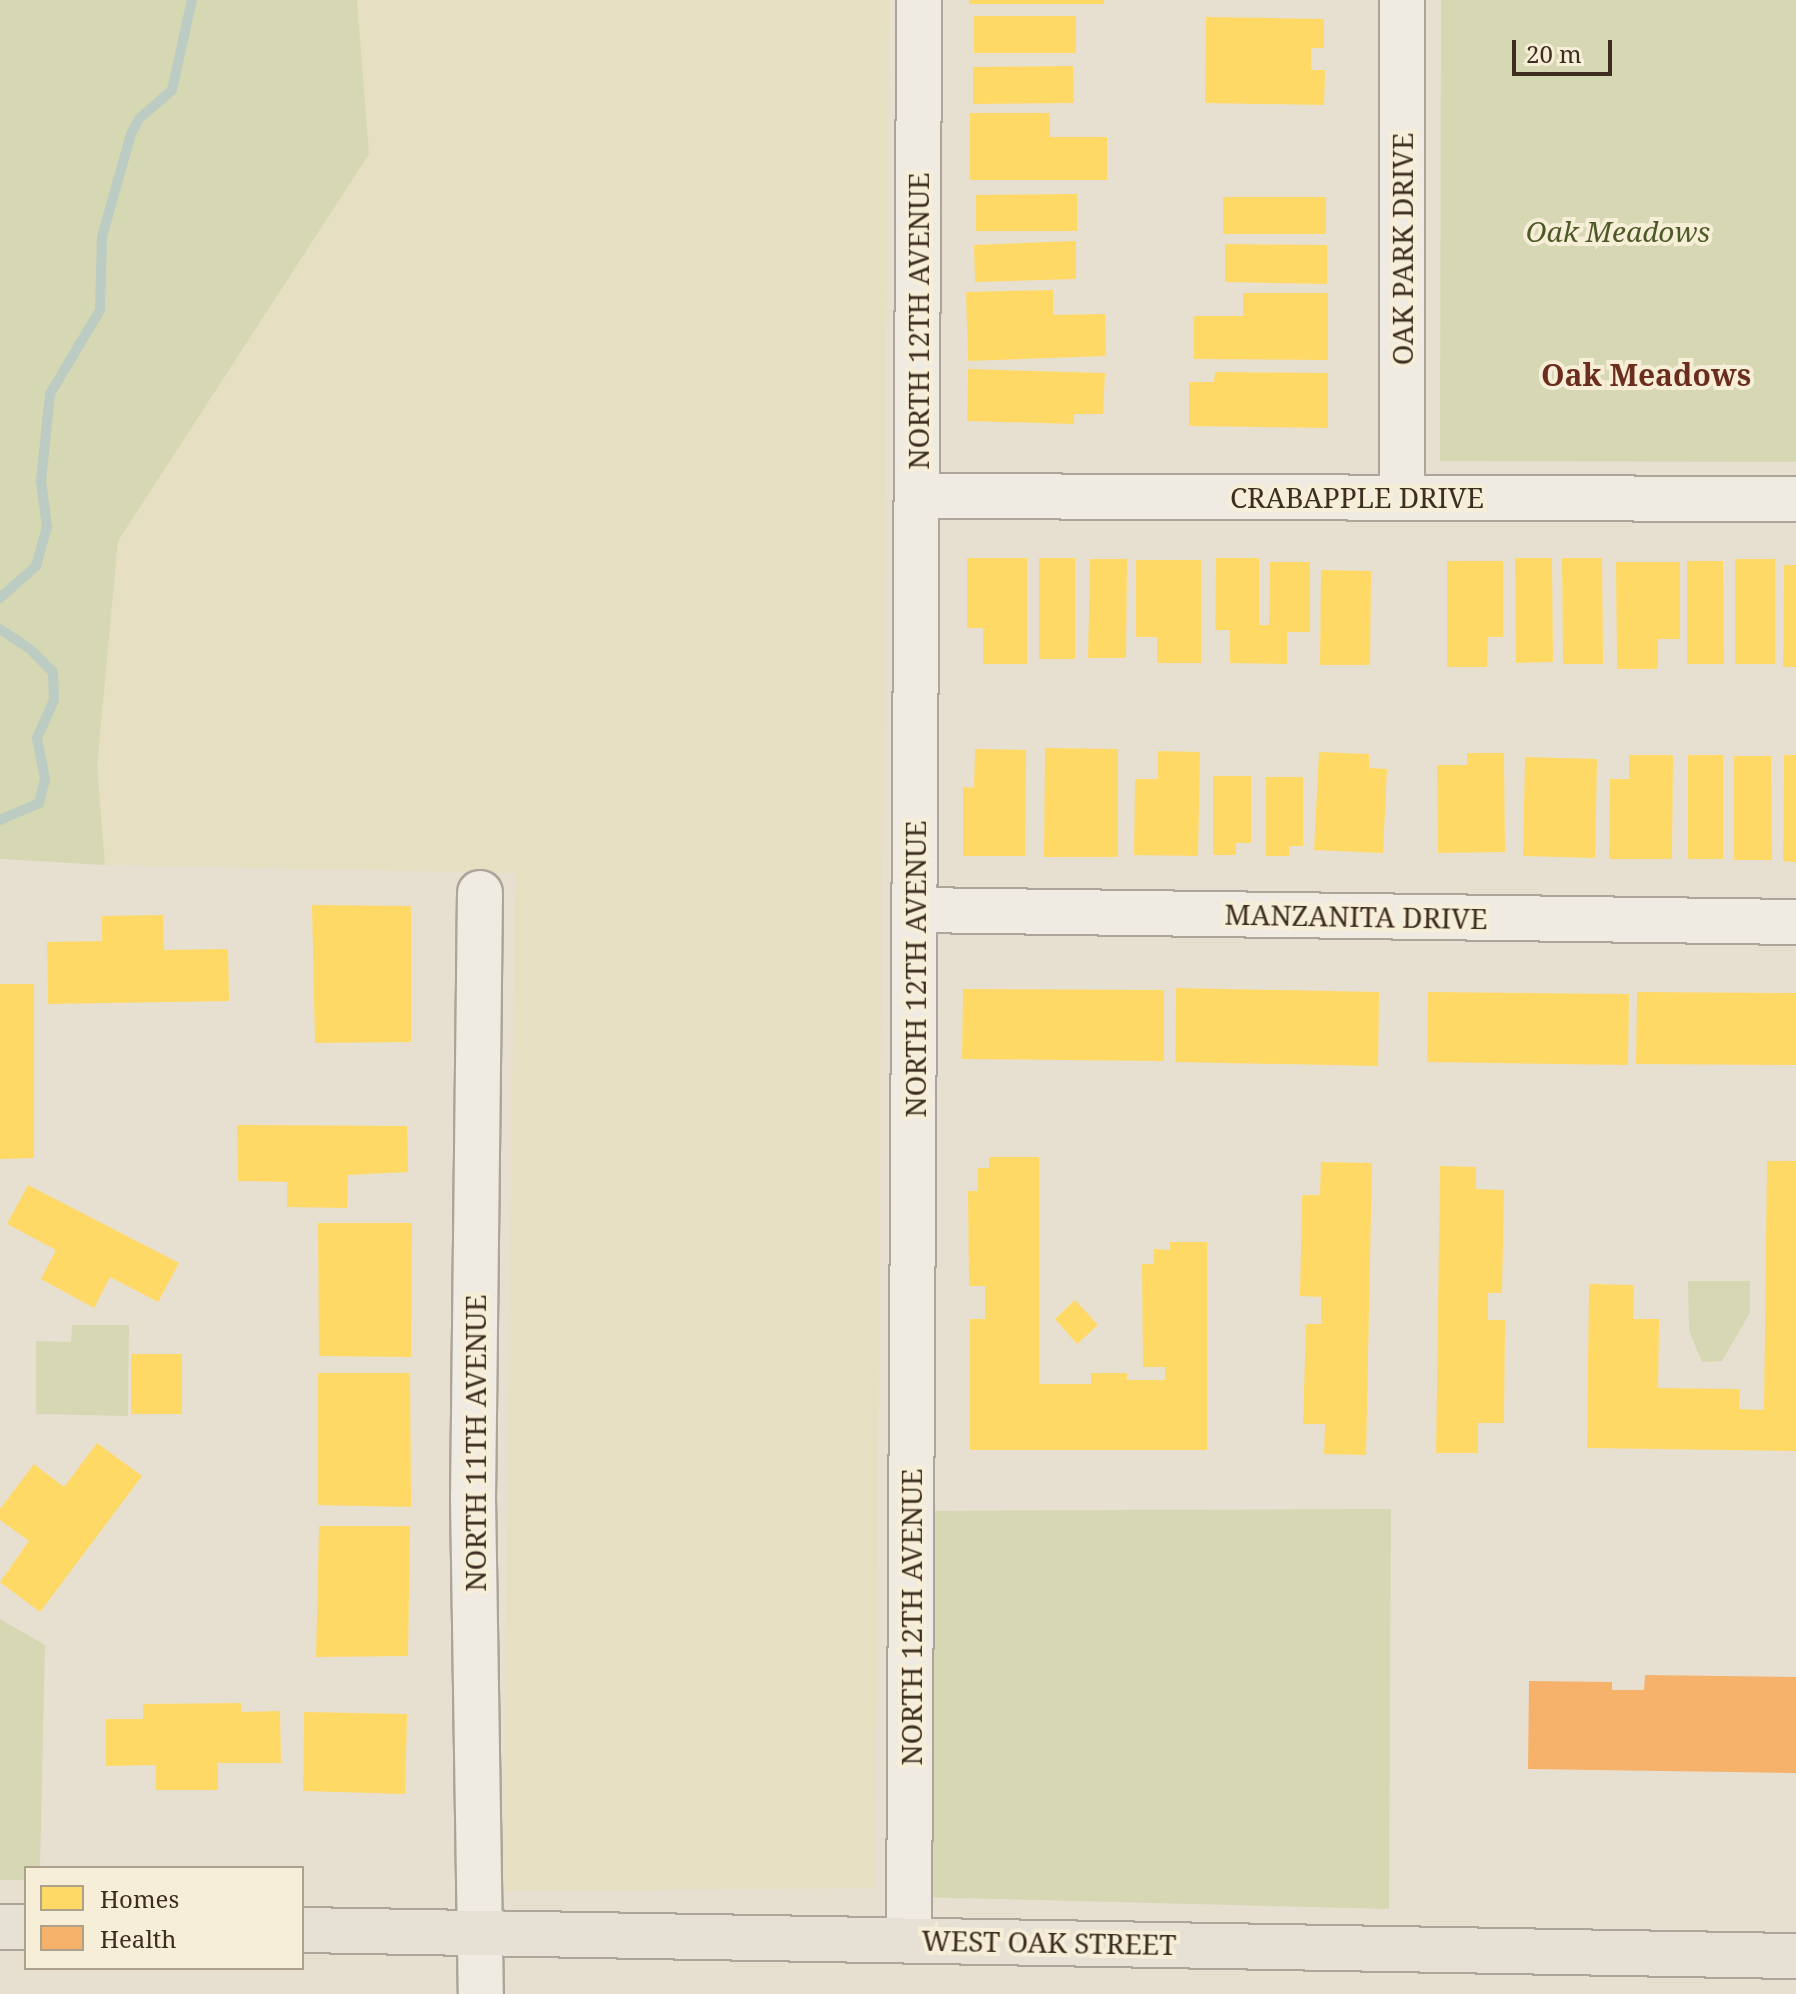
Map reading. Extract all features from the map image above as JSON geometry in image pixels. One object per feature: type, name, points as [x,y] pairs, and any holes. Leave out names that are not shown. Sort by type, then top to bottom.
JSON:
[{"type":"main road","points":[[0,1927],[24,1927]]},
{"type":"main road","name":"WEST OAK STREET","points":[[304,1930],[1796,1956]]},
{"type":"street","name":"NORTH 12TH AVENUE","points":[[909,1939],[919,0]]},
{"type":"street","name":"OAK PARK DRIVE","points":[[1402,0],[1402,498]]},
{"type":"street","name":"CRABAPPLE DRIVE","points":[[917,496],[1796,499]]},
{"type":"street","name":"NORTH 11TH AVENUE","points":[[480,893],[473,1497],[481,1994]]},
{"type":"street","name":"MANZANITA DRIVE","points":[[915,910],[1796,922]]},
{"type":"shaded area","points":[[357,0],[889,0],[875,1888],[502,1891],[515,873],[105,865],[97,766],[118,541],[369,154]]},
{"type":"green space","points":[[0,0],[357,0],[369,154],[118,541],[97,766],[105,865],[0,859]]},
{"type":"green space","name":"Oak Meadows","points":[[1441,0],[1796,0],[1796,462],[1440,461]]},
{"type":"green space","points":[[1688,1281],[1750,1281],[1750,1313],[1722,1361],[1702,1362],[1689,1331]]},
{"type":"green space","points":[[72,1325],[129,1325],[128,1416],[36,1414],[36,1341],[71,1342]]},
{"type":"green space","points":[[1391,1509],[1389,1909],[918,1897],[917,1511]]},
{"type":"green space","points":[[0,1619],[45,1645],[40,1866],[24,1866],[24,1880],[0,1880]]},
{"type":"building: Homes","points":[[969,0],[1104,0],[1104,4],[969,4]]},
{"type":"building: Homes","points":[[974,16],[1076,16],[1076,53],[974,53]]},
{"type":"building: Homes","points":[[1206,17],[1324,19],[1324,48],[1311,48],[1311,70],[1325,70],[1324,105],[1205,103]]},
{"type":"building: Homes","points":[[1073,66],[1074,103],[973,104],[973,67]]},
{"type":"building: Homes","points":[[970,113],[1050,113],[1050,137],[1107,137],[1107,180],[970,180]]},
{"type":"building: Homes","points":[[1077,194],[1077,231],[976,231],[976,195]]},
{"type":"building: Homes","points":[[1223,197],[1326,197],[1326,234],[1223,234]]},
{"type":"building: Homes","points":[[1076,241],[1076,279],[975,282],[974,245]]},
{"type":"building: Homes","points":[[1225,244],[1327,245],[1327,284],[1225,282]]},
{"type":"building: Homes","points":[[1053,290],[1053,315],[1105,314],[1106,356],[968,361],[966,292]]},
{"type":"building: Homes","points":[[1243,293],[1328,293],[1328,360],[1194,359],[1194,316],[1243,316]]},
{"type":"building: Homes","points":[[968,369],[1105,373],[1103,414],[1074,414],[1074,424],[967,421]]},
{"type":"building: Homes","points":[[1215,372],[1328,373],[1328,428],[1189,426],[1189,382],[1214,382]]},
{"type":"building: Homes","points":[[967,558],[1027,558],[1027,664],[983,664],[983,628],[967,628]]},
{"type":"building: Homes","points":[[1039,558],[1075,558],[1075,659],[1039,659]]},
{"type":"building: Homes","points":[[1216,558],[1259,558],[1259,625],[1269,625],[1270,562],[1310,562],[1310,632],[1287,632],[1287,664],[1230,663],[1230,630],[1215,630]]},
{"type":"building: Homes","points":[[1515,558],[1552,558],[1553,662],[1516,663]]},
{"type":"building: Homes","points":[[1562,558],[1602,558],[1603,664],[1563,664]]},
{"type":"building: Homes","points":[[1090,559],[1127,559],[1126,658],[1088,658]]},
{"type":"building: Homes","points":[[1735,559],[1775,559],[1775,664],[1735,664]]},
{"type":"building: Homes","points":[[1136,560],[1201,560],[1201,663],[1157,663],[1157,637],[1136,637]]},
{"type":"building: Homes","points":[[1447,561],[1503,561],[1503,637],[1488,637],[1487,667],[1447,667]]},
{"type":"building: Homes","points":[[1687,561],[1723,561],[1724,664],[1687,664]]},
{"type":"building: Homes","points":[[1616,562],[1680,562],[1680,639],[1658,639],[1658,669],[1617,669]]},
{"type":"building: Homes","points":[[1784,565],[1796,565],[1796,667],[1783,667]]},
{"type":"building: Homes","points":[[1321,570],[1371,571],[1370,665],[1320,665]]},
{"type":"building: Homes","points":[[1045,748],[1118,749],[1118,857],[1044,857]]},
{"type":"building: Homes","points":[[975,749],[1026,750],[1025,856],[963,856],[963,787],[974,788]]},
{"type":"building: Homes","points":[[1158,751],[1200,752],[1198,856],[1134,855],[1135,779],[1158,779]]},
{"type":"building: Homes","points":[[1319,752],[1369,754],[1369,768],[1387,769],[1383,853],[1314,850]]},
{"type":"building: Homes","points":[[1467,753],[1504,753],[1505,852],[1438,853],[1437,765],[1467,765]]},
{"type":"building: Homes","points":[[1629,755],[1673,755],[1672,859],[1609,859],[1610,779],[1629,779]]},
{"type":"building: Homes","points":[[1688,755],[1723,755],[1723,859],[1688,859]]},
{"type":"building: Homes","points":[[1784,755],[1796,755],[1796,862],[1783,861]]},
{"type":"building: Homes","points":[[1734,756],[1771,756],[1772,860],[1734,860]]},
{"type":"building: Homes","points":[[1525,757],[1597,759],[1595,858],[1523,856]]},
{"type":"building: Homes","points":[[1213,776],[1251,776],[1251,843],[1236,843],[1236,855],[1213,855]]},
{"type":"building: Homes","points":[[1266,777],[1303,777],[1303,846],[1289,846],[1289,856],[1266,856]]},
{"type":"building: Homes","points":[[312,905],[411,906],[411,1042],[315,1043]]},
{"type":"building: Homes","points":[[163,915],[164,950],[228,949],[229,1001],[48,1004],[47,942],[102,941],[102,916]]},
{"type":"building: Homes","points":[[0,984],[34,984],[34,1158],[0,1159]]},
{"type":"building: Homes","points":[[1176,988],[1379,992],[1378,1066],[1175,1062]]},
{"type":"building: Homes","points":[[963,989],[1164,990],[1164,1061],[962,1059]]},
{"type":"building: Homes","points":[[1428,992],[1629,994],[1628,1065],[1427,1062]]},
{"type":"building: Homes","points":[[1637,992],[1796,993],[1796,1065],[1636,1064]]},
{"type":"building: Homes","points":[[237,1125],[407,1126],[408,1172],[348,1175],[347,1208],[287,1207],[287,1182],[238,1181]]},
{"type":"building: Homes","points":[[989,1157],[1039,1157],[1039,1384],[1091,1384],[1091,1373],[1127,1373],[1127,1380],[1165,1380],[1165,1367],[1143,1367],[1142,1264],[1154,1264],[1154,1249],[1170,1250],[1170,1242],[1207,1242],[1207,1450],[970,1450],[970,1319],[985,1319],[985,1286],[969,1286],[968,1191],[978,1191],[978,1168],[989,1168]]},
{"type":"building: Homes","points":[[1767,1161],[1796,1161],[1796,1451],[1587,1448],[1589,1284],[1634,1285],[1633,1319],[1659,1319],[1658,1388],[1740,1389],[1739,1409],[1764,1410]]},
{"type":"building: Homes","points":[[1321,1162],[1372,1163],[1366,1455],[1324,1454],[1325,1424],[1303,1424],[1306,1324],[1321,1324],[1321,1297],[1300,1296],[1302,1195],[1320,1195]]},
{"type":"building: Homes","points":[[1440,1166],[1476,1167],[1476,1189],[1504,1190],[1502,1293],[1488,1293],[1488,1320],[1505,1320],[1504,1423],[1478,1423],[1478,1453],[1436,1453]]},
{"type":"building: Homes","points":[[28,1185],[179,1263],[158,1302],[110,1277],[94,1308],[41,1279],[56,1250],[7,1224]]},
{"type":"building: Homes","points":[[318,1223],[412,1223],[411,1357],[319,1356]]},
{"type":"building: Homes","points":[[1075,1300],[1098,1325],[1077,1344],[1055,1319]]},
{"type":"building: Homes","points":[[131,1354],[182,1354],[182,1414],[131,1414]]},
{"type":"building: Homes","points":[[318,1373],[410,1373],[411,1507],[318,1505]]},
{"type":"building: Homes","points":[[97,1443],[142,1476],[40,1612],[0,1582],[29,1541],[0,1520],[0,1509],[34,1464],[64,1487]]},
{"type":"building: Homes","points":[[319,1526],[410,1526],[408,1656],[316,1657]]},
{"type":"building: Homes","points":[[241,1703],[241,1712],[280,1711],[281,1763],[218,1763],[218,1790],[156,1790],[156,1765],[106,1766],[106,1719],[143,1719],[143,1704]]},
{"type":"building: Homes","points":[[304,1712],[407,1714],[405,1794],[303,1791]]},
{"type":"building: Health","points":[[1645,1675],[1796,1677],[1796,1773],[1528,1769],[1529,1681],[1612,1682],[1612,1690],[1644,1690]]},
{"type":"waterway","points":[[0,598],[36,566],[47,527],[41,481],[50,394],[100,310],[102,237],[131,134],[139,119],[172,90],[192,0]]},
{"type":"waterway","points":[[0,629],[31,650],[53,672],[54,700],[37,738],[45,779],[39,803],[0,820]]},
{"type":"district","name":"Oak Meadows","points":[[1646,375]]}]
